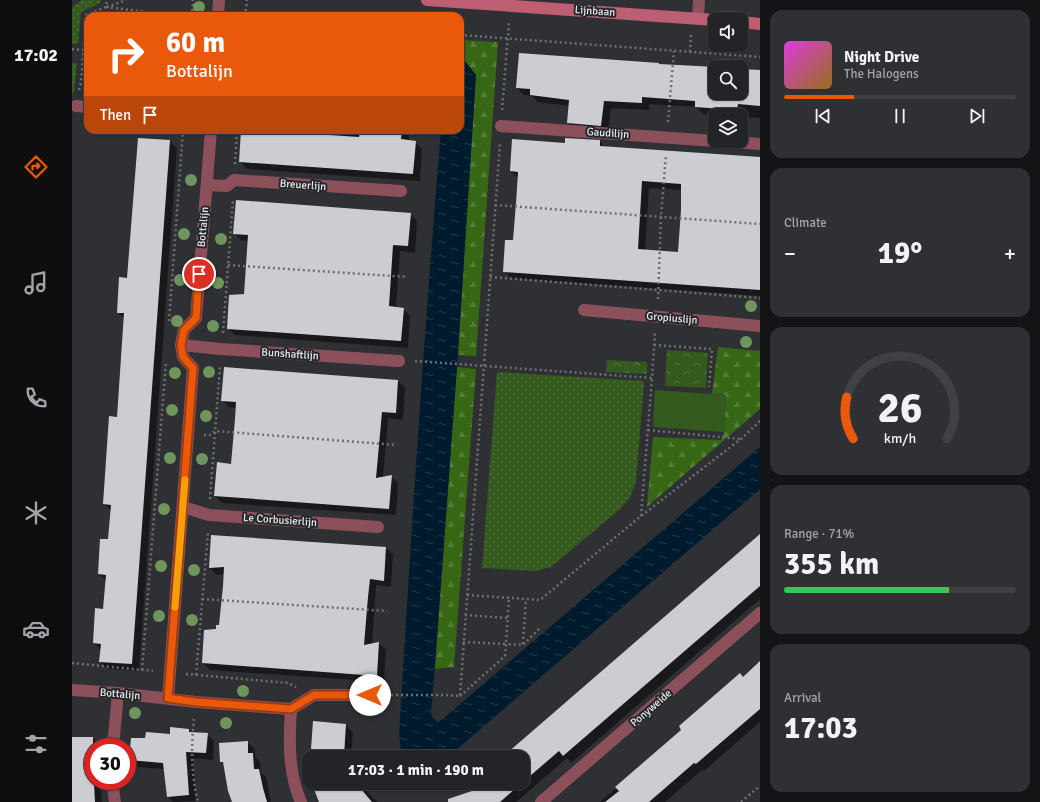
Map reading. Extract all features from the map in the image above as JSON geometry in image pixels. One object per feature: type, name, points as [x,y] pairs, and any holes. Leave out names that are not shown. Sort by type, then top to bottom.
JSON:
[{"type":"street","points":[[218,12],[219,0]]},
{"type":"street","name":"Lijnbaan","points":[[427,0],[511,3],[708,20]]},
{"type":"street","points":[[698,19],[699,0]]},
{"type":"street","points":[[748,23],[760,24]]},
{"type":"street","name":"Gaudilijn","points":[[501,126],[708,140]]},
{"type":"street","name":"Bottalijn","points":[[181,345],[184,330],[196,318],[210,134]]},
{"type":"street","name":"Gaudilijn","points":[[748,143],[760,144]]},
{"type":"street","name":"Breuerlijn","points":[[207,185],[227,186],[234,180],[401,191]]},
{"type":"street","name":"Gropiuslijn","points":[[584,310],[760,326]]},
{"type":"street","points":[[168,698],[193,368],[183,357],[181,345]]},
{"type":"street","name":"Bunshaftlijn","points":[[181,345],[404,361]]},
{"type":"street","name":"Le Corbusierlijn","points":[[183,507],[209,514],[378,526]]},
{"type":"street","name":"Ponyweide","points":[[541,802],[760,613]]},
{"type":"street","name":"Bottalijn","points":[[72,690],[118,693],[196,702],[291,709]]},
{"type":"street","points":[[114,738],[118,693]]},
{"type":"street","points":[[301,802],[294,784],[291,764],[289,742],[291,709],[314,695],[370,695]]},
{"type":"street","points":[[113,790],[115,802]]},
{"type":"path","points":[[106,7],[107,0]]},
{"type":"path","points":[[94,12],[126,0]]},
{"type":"path","points":[[192,12],[193,0]]},
{"type":"path","points":[[246,12],[247,0]]},
{"type":"path","points":[[460,696],[507,38],[511,3]]},
{"type":"path","points":[[106,7],[147,12]]},
{"type":"path","points":[[464,35],[760,57]]},
{"type":"path","points":[[72,49],[84,50],[81,82],[82,107]]},
{"type":"path","points":[[641,516],[657,316],[661,217],[674,51]]},
{"type":"path","points":[[169,328],[183,134]]},
{"type":"path","points":[[196,674],[237,134]]},
{"type":"path","points":[[496,205],[760,224]]},
{"type":"path","points":[[228,265],[407,277]]},
{"type":"path","points":[[490,277],[760,298]]},
{"type":"path","points":[[654,345],[712,349],[710,387]]},
{"type":"path","points":[[142,670],[166,360]]},
{"type":"path","points":[[404,361],[652,378]]},
{"type":"path","points":[[467,595],[540,600],[641,516],[741,439],[760,421]]},
{"type":"path","points":[[648,430],[741,439]]},
{"type":"path","points":[[188,435],[211,435],[215,431],[397,445]]},
{"type":"path","points":[[370,695],[460,696],[505,656],[509,598]]},
{"type":"path","points":[[202,599],[387,611]]},
{"type":"path","points":[[523,644],[526,599]]},
{"type":"path","points":[[465,615],[507,618]]},
{"type":"path","points":[[464,642],[523,644],[539,628]]},
{"type":"path","points":[[72,663],[171,674],[196,674],[288,683],[314,695]]},
{"type":"path","points":[[196,702],[192,733],[192,765],[198,802]]},
{"type":"path","points":[[741,802],[760,786]]},
{"type":"green space","points":[[82,0],[101,0],[100,3],[81,12],[78,44],[72,44],[72,8]]},
{"type":"green space","points":[[464,40],[498,42],[476,356],[458,355],[476,75],[464,60]]},
{"type":"green space","points":[[72,63],[77,63],[72,96]]},
{"type":"green space","points":[[718,347],[760,351],[760,409],[647,507],[653,437],[721,440],[724,432],[726,395],[712,394]]},
{"type":"green space","points":[[667,350],[708,353],[706,388],[665,386]]},
{"type":"green space","points":[[607,360],[647,362],[647,374],[606,372]]},
{"type":"green space","points":[[457,367],[476,369],[454,667],[435,669]]},
{"type":"green space","points":[[497,372],[644,381],[636,482],[630,497],[620,509],[551,567],[535,571],[482,568]]},
{"type":"green space","points":[[655,390],[726,395],[724,432],[653,427]]},
{"type":"water","points":[[464,60],[476,75],[457,367],[431,709],[433,718],[438,722],[445,717],[760,447],[760,489],[456,750],[401,750],[399,736],[418,433],[441,134],[464,134]]},
{"type":"building","points":[[519,53],[708,67],[708,100],[748,100],[748,69],[760,70],[760,106],[738,104],[737,108],[695,107],[695,101],[642,97],[642,103],[604,101],[601,126],[567,123],[569,100],[530,95],[530,89],[516,88]]},
{"type":"building","points":[[241,134],[314,134],[359,137],[359,134],[402,134],[401,139],[416,141],[413,174],[239,162]]},
{"type":"building","points":[[138,138],[170,140],[132,664],[99,662],[101,644],[93,643],[95,608],[103,609],[106,575],[98,574],[100,539],[108,539],[111,505],[103,504],[109,416],[117,417],[124,313],[117,313],[119,277],[127,278]]},
{"type":"building","points":[[565,138],[600,140],[600,146],[760,157],[760,290],[503,272],[505,240],[513,240],[516,203],[518,172],[510,171],[512,139],[565,143]],"holes":[[[642,181],[681,184],[678,252],[638,249]]]},
{"type":"building","points":[[236,200],[411,213],[408,246],[393,245],[389,306],[404,308],[401,341],[227,329],[229,295],[244,294],[245,280],[248,235],[233,234]]},
{"type":"building","points":[[224,367],[398,380],[396,413],[382,412],[376,478],[392,475],[389,509],[214,496],[217,462],[231,464],[235,419],[236,402],[221,401]]},
{"type":"building","points":[[760,534],[760,586],[563,756],[559,751],[530,776],[530,750],[510,750]]},
{"type":"building","points":[[211,535],[386,547],[384,581],[370,579],[364,645],[379,642],[377,676],[202,663],[204,630],[216,629],[216,625],[219,625],[223,586],[224,567],[209,568]]},
{"type":"building","points":[[760,661],[760,709],[649,802],[605,802],[619,791],[615,787],[681,730],[679,726],[740,673],[743,677]]},
{"type":"building","points":[[313,721],[346,724],[344,750],[311,749]]},
{"type":"building","points":[[170,727],[189,729],[189,732],[208,733],[206,753],[186,752],[189,795],[167,797],[163,763],[136,761],[136,738],[145,738],[146,732],[170,734]]},
{"type":"building","points":[[72,737],[93,737],[84,738],[84,790],[94,790],[95,802],[72,802]]},
{"type":"building","points":[[248,741],[248,753],[253,753],[254,769],[259,769],[267,802],[232,802],[228,791],[223,762],[220,762],[219,743]]},
{"type":"building","points":[[314,790],[362,790],[372,802],[319,802]]},
{"type":"building","points":[[475,790],[514,790],[500,802],[448,802],[448,799]]},
{"type":"slow traffic","points":[[175,607],[185,480]]},
{"type":"route","points":[[199,274],[196,318],[184,330],[181,345],[183,357],[193,368],[168,698],[196,702],[291,709],[314,695],[370,695]]}]
